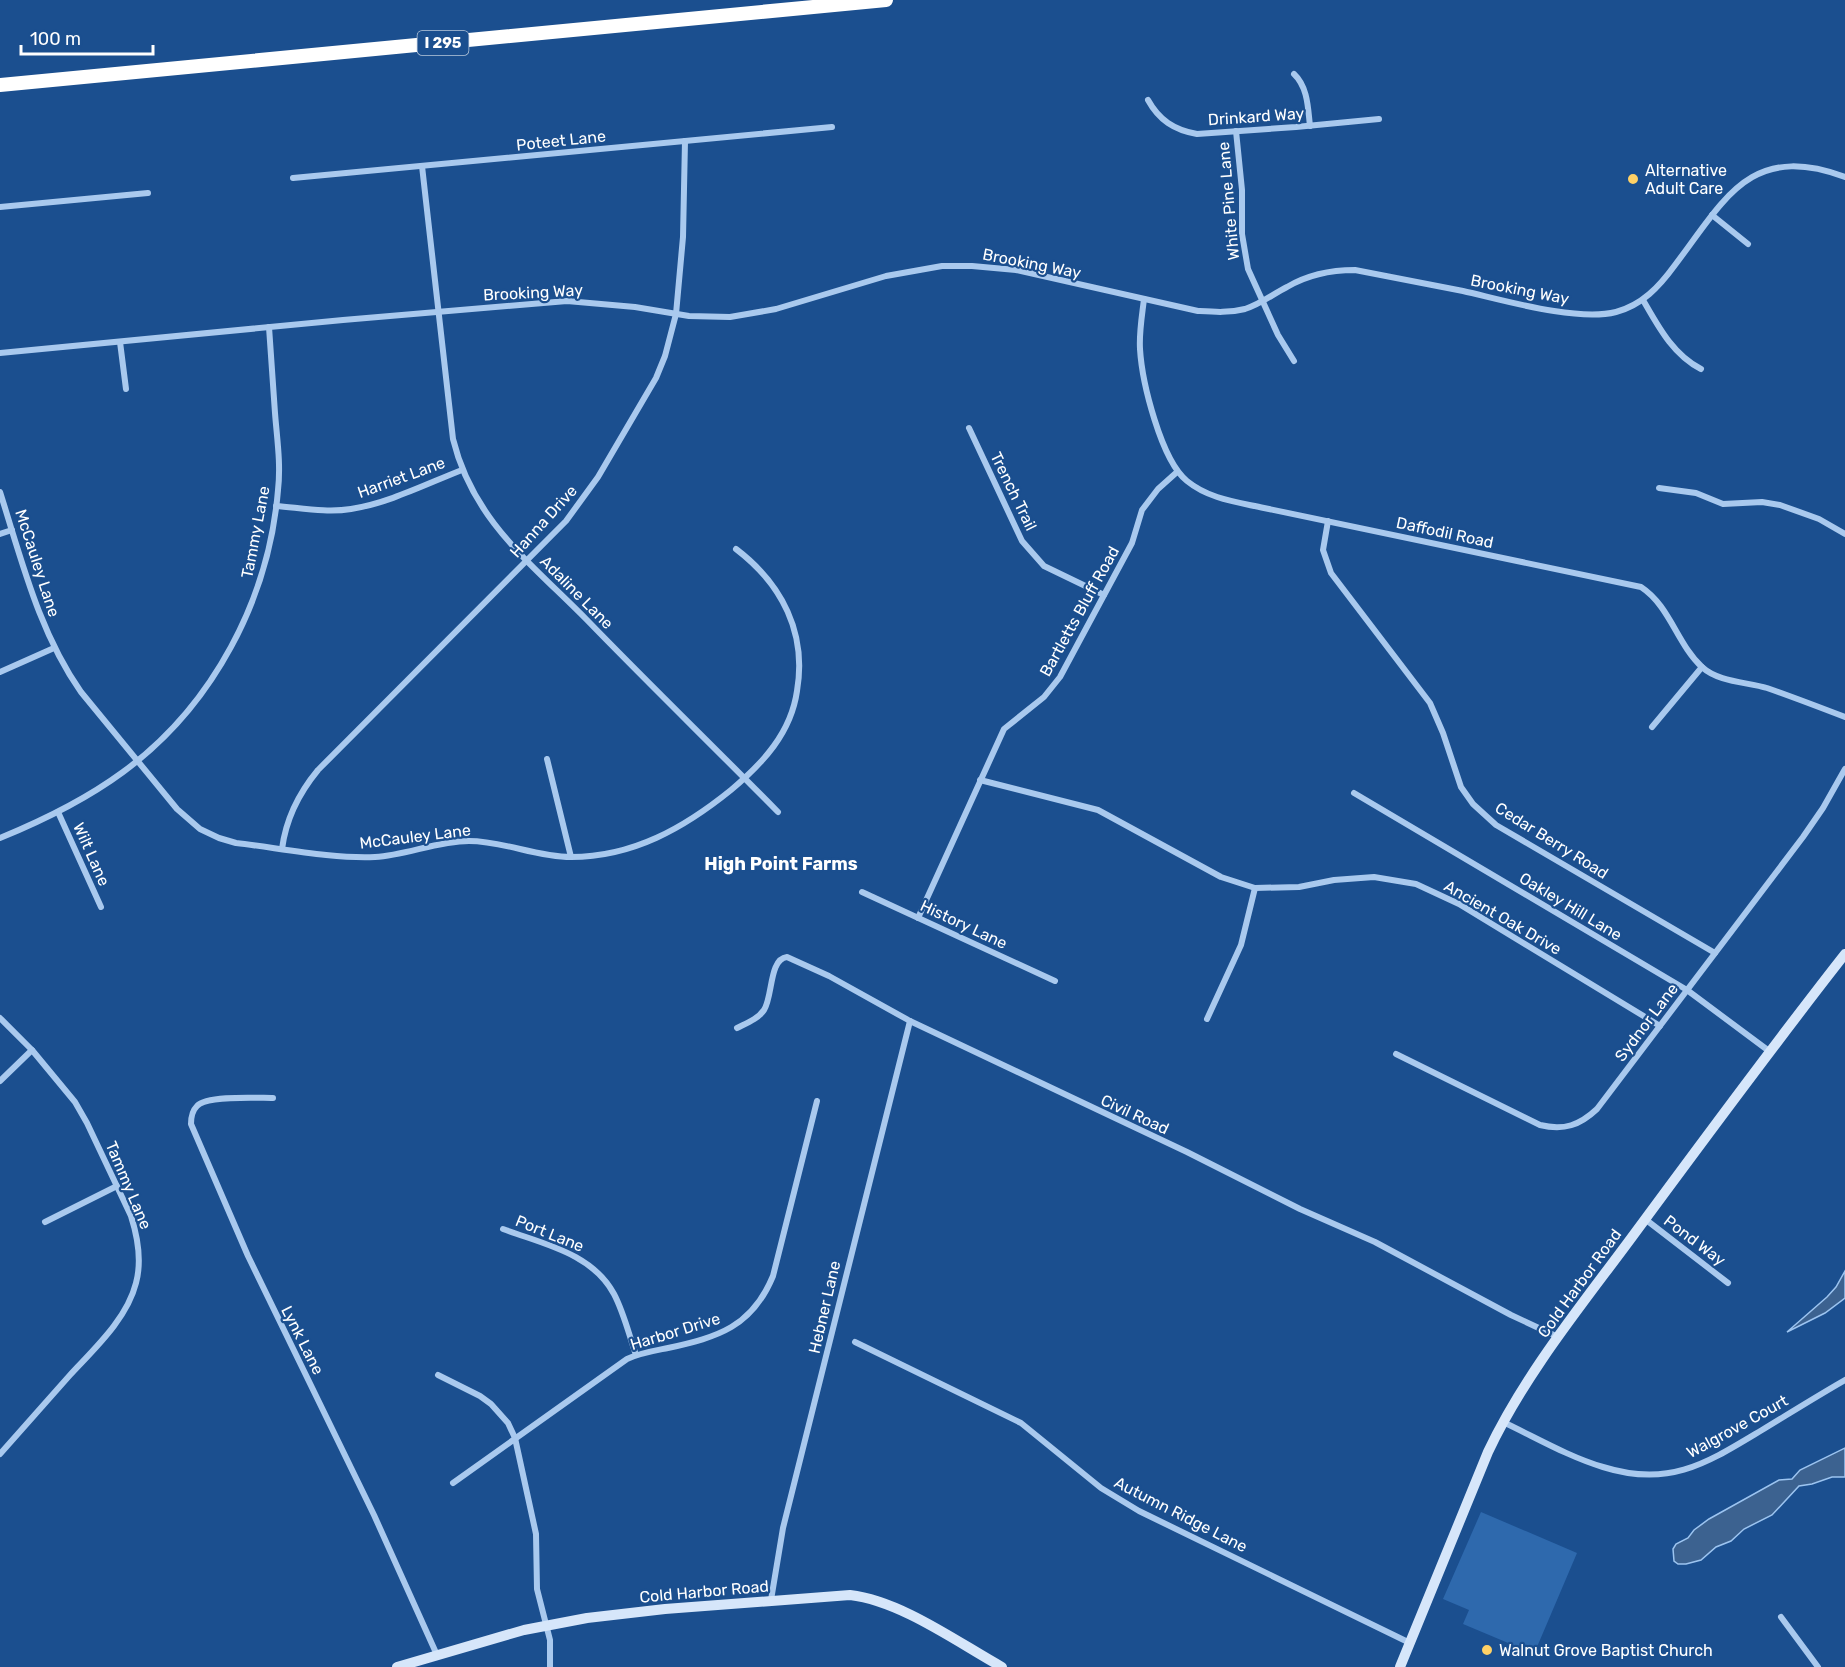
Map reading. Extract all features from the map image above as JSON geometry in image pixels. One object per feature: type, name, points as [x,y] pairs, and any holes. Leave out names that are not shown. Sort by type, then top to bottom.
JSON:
[{"type":"highway","name":"I 295","points":[[0,85],[886,0]]},
{"type":"main road","name":"Cold Harbor Road","points":[[1400,1667],[1502,1422],[1558,1337],[1769,1051],[1845,954]]},
{"type":"main road","name":"Cold Harbor Road","points":[[397,1667],[547,1625],[619,1614],[850,1595],[880,1600],[900,1609],[1002,1667]]},
{"type":"street","points":[[1294,74],[1299,79],[1305,94],[1310,126]]},
{"type":"street","name":"Drinkard Way","points":[[1148,100],[1165,122],[1183,131],[1197,134],[1379,119]]},
{"type":"street","name":"Poteet Lane","points":[[293,178],[832,127]]},
{"type":"street","name":"White Pine Lane","points":[[1236,131],[1242,190],[1244,252],[1252,282],[1278,335],[1294,361]]},
{"type":"street","name":"Hanna Drive","points":[[282,849],[291,813],[307,783],[566,521],[598,477],[656,378],[665,356],[676,314],[683,237],[685,141]]},
{"type":"street","name":"Adaline Lane","points":[[422,166],[453,439],[462,470],[490,519],[513,548],[778,812]]},
{"type":"street","name":"Brooking Way","points":[[0,353],[567,301],[711,317],[753,314],[886,276],[942,266],[1016,270],[1171,307],[1225,313],[1263,302],[1298,280],[1313,275],[1355,270],[1511,302],[1592,315],[1616,312],[1643,300],[1662,283],[1730,194],[1739,185],[1758,174],[1785,166],[1810,166],[1845,177]]},
{"type":"street","points":[[0,207],[148,193]]},
{"type":"street","points":[[1712,216],[1748,244]]},
{"type":"street","name":"Daffodil Road","points":[[1144,299],[1140,351],[1148,398],[1167,452],[1178,472],[1194,486],[1214,497],[1641,587],[1652,594],[1702,667]]},
{"type":"street","points":[[1643,300],[1665,336],[1683,359],[1701,369]]},
{"type":"street","name":"Tammy Lane","points":[[0,838],[58,812],[96,790],[136,761],[189,710],[215,674],[236,639],[258,586],[276,506],[279,456],[269,327]]},
{"type":"street","points":[[120,342],[126,388]]},
{"type":"street","name":"Trench Trail","points":[[969,428],[1022,541],[1031,553],[1044,566],[1104,595]]},
{"type":"street","name":"Harriet Lane","points":[[276,506],[323,510],[351,509],[383,501],[462,470]]},
{"type":"street","name":"Bartletts Bluff Road","points":[[918,918],[1004,729],[1044,697],[1060,677],[1131,543],[1142,510],[1158,489],[1178,472]]},
{"type":"street","points":[[1659,489],[1696,493],[1723,504],[1762,502],[1780,505],[1819,519],[1845,534]]},
{"type":"street","name":"McCauley Lane","points":[[0,492],[39,614],[54,648],[81,692],[177,809],[200,829],[236,843],[353,857],[397,855],[452,842],[469,841],[494,844],[530,853],[571,857],[625,850],[663,836],[695,818],[745,778],[783,734],[797,693],[800,657],[793,623],[778,592],[766,576],[736,549]]},
{"type":"street","name":"Cedar Berry Road","points":[[1328,521],[1323,550],[1331,573],[1430,703],[1443,733],[1461,787],[1473,804],[1496,825],[1715,952]]},
{"type":"street","points":[[0,534],[12,530]]},
{"type":"street","points":[[0,672],[54,648]]},
{"type":"street","points":[[1652,727],[1702,667],[1718,675],[1767,688],[1845,717]]},
{"type":"street","points":[[548,759],[571,857]]},
{"type":"street","name":"Sydnor Lane","points":[[1396,1054],[1534,1122],[1548,1127],[1567,1127],[1578,1124],[1597,1108],[1803,837],[1845,769]]},
{"type":"street","name":"Ancient Oak Drive","points":[[980,780],[1098,810],[1221,877],[1256,888],[1299,887],[1335,880],[1374,877],[1416,884],[1459,903],[1660,1026]]},
{"type":"street","name":"Oakley Hill Lane","points":[[1354,793],[1687,990],[1769,1051]]},
{"type":"street","name":"Wilt Lane","points":[[58,812],[101,908]]},
{"type":"street","points":[[1207,1019],[1241,945],[1256,888]]},
{"type":"street","name":"History Lane","points":[[862,892],[1055,981]]},
{"type":"street","name":"Civil Road","points":[[737,1028],[758,1017],[764,1011],[777,963],[783,957],[788,957],[829,976],[909,1021],[1187,1152],[1300,1209],[1375,1242],[1511,1315],[1558,1337]]},
{"type":"street","name":"Tammy Lane","points":[[0,1018],[32,1050],[75,1102],[87,1123],[131,1216],[138,1243],[139,1271],[130,1300],[113,1325],[0,1454]]},
{"type":"street","name":"Hebner Lane","points":[[771,1600],[783,1528],[909,1021]]},
{"type":"street","points":[[0,1082],[32,1050]]},
{"type":"street","name":"Lynk Lane","points":[[273,1098],[207,1100],[193,1111],[191,1124],[248,1256],[369,1505],[437,1655]]},
{"type":"street","name":"Harbor Drive","points":[[453,1483],[615,1366],[636,1355],[717,1335],[739,1323],[761,1301],[773,1276],[817,1101]]},
{"type":"street","points":[[45,1222],[117,1186]]},
{"type":"street","name":"Pond Way","points":[[1645,1219],[1728,1283]]},
{"type":"street","name":"Port Lane","points":[[503,1229],[573,1254],[596,1270],[617,1300],[636,1355]]},
{"type":"street","name":"Autumn Ridge Lane","points":[[855,1342],[1021,1423],[1101,1488],[1139,1511],[1411,1643]]},
{"type":"street","points":[[438,1375],[491,1404],[508,1423],[515,1438],[536,1534],[537,1589],[550,1640],[550,1667]]},
{"type":"street","name":"Walgrove Court","points":[[1502,1422],[1603,1467],[1639,1474],[1673,1473],[1717,1457],[1845,1380]]},
{"type":"street","points":[[1780,1617],[1818,1667]]},
{"type":"shaded area","points":[[1845,1271],[1845,1298],[1825,1313],[1787,1332],[1827,1297]]},
{"type":"shaded area","points":[[1845,1448],[1845,1477],[1832,1477],[1799,1486],[1772,1515],[1744,1529],[1731,1541],[1716,1547],[1701,1560],[1686,1564],[1678,1564],[1674,1561],[1673,1549],[1676,1544],[1688,1538],[1694,1530],[1709,1519],[1779,1480],[1792,1479],[1800,1470]]},
{"type":"shaded area","points":[[1481,1512],[1577,1553],[1534,1654],[1463,1624],[1469,1610],[1443,1599]]},
{"type":"place","name":"Alternative Adult Care","points":[[1633,179]]},
{"type":"place","name":"Walnut Grove Baptist Church","points":[[1487,1650]]},
{"type":"district","name":"High Point Farms","points":[[781,864]]}]
